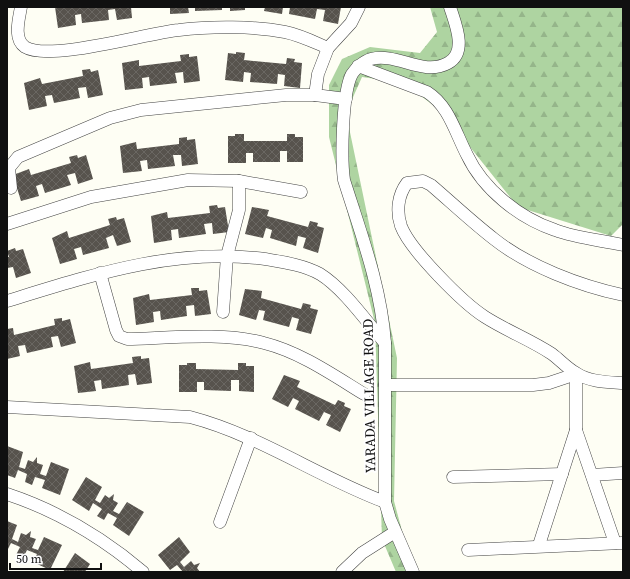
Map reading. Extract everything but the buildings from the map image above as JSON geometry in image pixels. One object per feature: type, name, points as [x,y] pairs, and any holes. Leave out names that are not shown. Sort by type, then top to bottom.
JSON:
[{"type":"street","points":[[21,7],[18,38],[23,46],[33,51],[45,52],[115,42],[178,30],[205,28],[286,32],[328,48]]},
{"type":"street","points":[[316,95],[318,74],[328,48],[351,24],[359,7]]},
{"type":"street","points":[[358,66],[370,59],[381,58],[430,68],[441,67],[450,62],[454,58],[459,46],[456,26],[450,7]]},
{"type":"street","points":[[358,66],[423,90],[434,97],[447,112],[468,157],[476,170],[496,193],[516,210],[541,225],[554,230],[623,244]]},
{"type":"street","name":"YARADA VILLAGE ROAD","points":[[358,66],[352,75],[346,99],[342,167],[344,180],[379,292],[383,316],[385,343],[385,502],[395,532],[413,572]]},
{"type":"street","points":[[10,188],[9,168],[18,156],[120,115],[165,107],[286,96],[316,95],[346,99]]},
{"type":"street","points":[[7,224],[91,197],[188,180],[239,180],[301,192]]},
{"type":"street","points":[[223,312],[227,256],[239,210],[239,180]]},
{"type":"street","points":[[623,295],[604,291],[550,271],[514,252],[495,240],[431,185],[423,182],[407,183],[402,190],[398,207],[401,226],[418,252],[465,302],[478,312],[551,353],[576,374],[596,380],[623,383]]},
{"type":"street","points":[[7,301],[100,273],[166,260],[196,256],[227,256],[286,262],[320,274],[337,288],[385,343]]},
{"type":"street","points":[[100,273],[119,336],[127,339],[232,338],[265,343],[283,349],[328,372],[364,394]]},
{"type":"street","points":[[385,385],[533,385],[550,383],[576,374]]},
{"type":"street","points":[[539,546],[576,430],[576,374]]},
{"type":"street","points":[[7,407],[171,414],[190,417],[216,424],[251,438],[347,486],[385,502]]},
{"type":"street","points":[[468,550],[619,543],[576,430]]},
{"type":"street","points":[[220,522],[251,438]]},
{"type":"street","points":[[453,477],[562,474]]},
{"type":"street","points":[[592,475],[623,474]]},
{"type":"street","points":[[7,494],[64,517],[95,535],[143,572]]},
{"type":"street","points":[[342,572],[370,547],[395,532]]},
{"type":"green space","points":[[430,7],[623,7],[623,224],[611,236],[518,207],[442,112],[404,83],[362,77],[346,113],[397,358],[394,501],[413,572],[396,572],[382,539],[375,323],[329,137],[329,85],[342,59],[370,47],[420,53],[437,32]]}]
